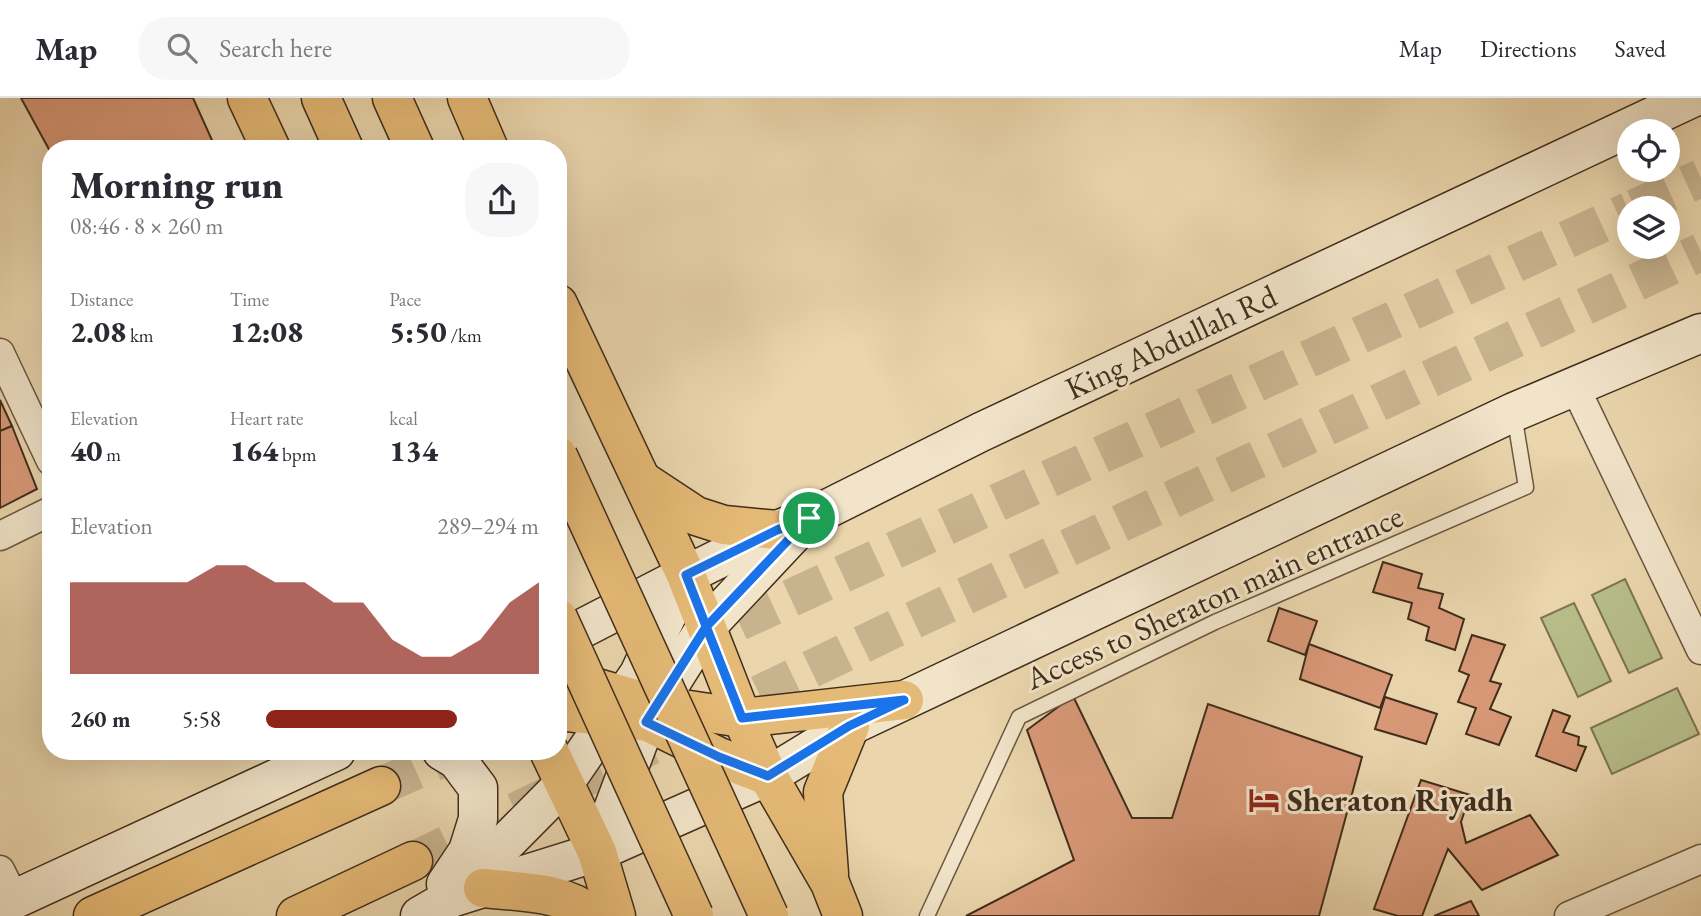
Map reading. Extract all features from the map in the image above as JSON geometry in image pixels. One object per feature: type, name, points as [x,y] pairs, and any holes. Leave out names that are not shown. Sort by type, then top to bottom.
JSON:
[{"type":"main road","points":[[247,98],[267,140]]},
{"type":"main road","points":[[321,98],[340,140]]},
{"type":"main road","points":[[392,98],[411,140]]},
{"type":"main road","points":[[467,98],[485,140]]},
{"type":"main road","name":"King Abdullah Rd","points":[[567,636],[686,575],[981,432],[1676,103],[1701,107]]},
{"type":"main road","points":[[567,323],[686,575],[742,718],[768,776],[836,900]]},
{"type":"main road","points":[[445,903],[597,852],[768,776],[849,726],[1514,412],[1701,333]]},
{"type":"main road","points":[[567,476],[769,916]]},
{"type":"main road","points":[[643,481],[696,516],[724,525],[793,524]]},
{"type":"main road","points":[[567,760],[634,710],[793,524]]},
{"type":"main road","points":[[597,852],[634,710],[639,674],[686,575]]},
{"type":"main road","points":[[567,638],[694,916]]},
{"type":"main road","points":[[567,674],[719,757],[768,776]]},
{"type":"main road","points":[[567,711],[634,710],[742,718],[904,700]]},
{"type":"main road","points":[[836,900],[823,792],[849,726]]},
{"type":"main road","points":[[5,892],[315,760]]},
{"type":"main road","points":[[445,903],[468,851],[478,819],[478,788],[457,760]]},
{"type":"main road","points":[[445,903],[556,768],[597,852],[617,916]]},
{"type":"main road","points":[[93,916],[382,786]]},
{"type":"main road","points":[[296,916],[413,861]]},
{"type":"main road","points":[[445,903],[565,899],[594,916]]},
{"type":"street","points":[[0,353],[42,442]]},
{"type":"street","points":[[1574,385],[1701,650]]},
{"type":"street","points":[[0,536],[42,515]]},
{"type":"street","points":[[1569,916],[1701,859]]},
{"type":"lane","name":"Access to Sheraton main entrance","points":[[927,916],[1019,717],[1216,622],[1526,487],[1514,412]]},
{"type":"green space","points":[[1625,579],[1662,658],[1629,673],[1592,595]]},
{"type":"green space","points":[[1574,603],[1611,681],[1578,697],[1541,618]]},
{"type":"green space","points":[[1677,688],[1699,734],[1612,774],[1591,728]]},
{"type":"building","points":[[21,98],[193,98],[212,140],[44,140]]},
{"type":"building","points":[[0,400],[12,426],[0,431]]},
{"type":"building","points":[[12,426],[37,489],[0,508],[0,431]]},
{"type":"building","points":[[1383,562],[1422,574],[1418,588],[1443,594],[1439,608],[1464,619],[1455,650],[1426,640],[1429,627],[1408,619],[1412,603],[1373,592]]},
{"type":"building","points":[[1279,608],[1317,621],[1305,655],[1268,641]]},
{"type":"building","points":[[1472,635],[1505,645],[1490,681],[1501,684],[1490,709],[1511,717],[1499,745],[1466,734],[1476,708],[1458,702],[1469,675],[1459,671]]},
{"type":"building","points":[[1309,644],[1392,675],[1380,708],[1300,679]]},
{"type":"building","name":"Sheraton Riyadh","points":[[1073,696],[1132,818],[1172,818],[1208,704],[1362,757],[1319,916],[966,916],[1074,860],[1027,730]]},
{"type":"building","points":[[1385,697],[1437,714],[1426,744],[1375,729]]},
{"type":"building","points":[[1553,710],[1570,716],[1563,732],[1579,737],[1578,745],[1586,747],[1576,771],[1536,756]]},
{"type":"building","points":[[1421,780],[1470,795],[1461,822],[1466,843],[1530,815],[1558,855],[1482,890],[1448,849],[1422,916],[1398,916],[1374,909]]},
{"type":"building","points":[[1471,901],[1479,916],[1434,916]]},
{"type":"tunnel","points":[[1661,196],[1701,178]]},
{"type":"tunnel","points":[[687,646],[1617,217]]},
{"type":"tunnel","points":[[708,719],[888,632],[1701,252]]},
{"type":"tunnel","points":[[413,861],[651,746]]},
{"type":"tunnel","points":[[381,786],[439,760]]},
{"type":"place","name":"Sheraton Riyadh","points":[[1264,800]]},
{"type":"route","points":[[809,518],[706,627],[646,722],[719,757],[768,776],[849,726],[904,700],[742,718],[706,627],[686,575],[777,530],[809,518]]}]
